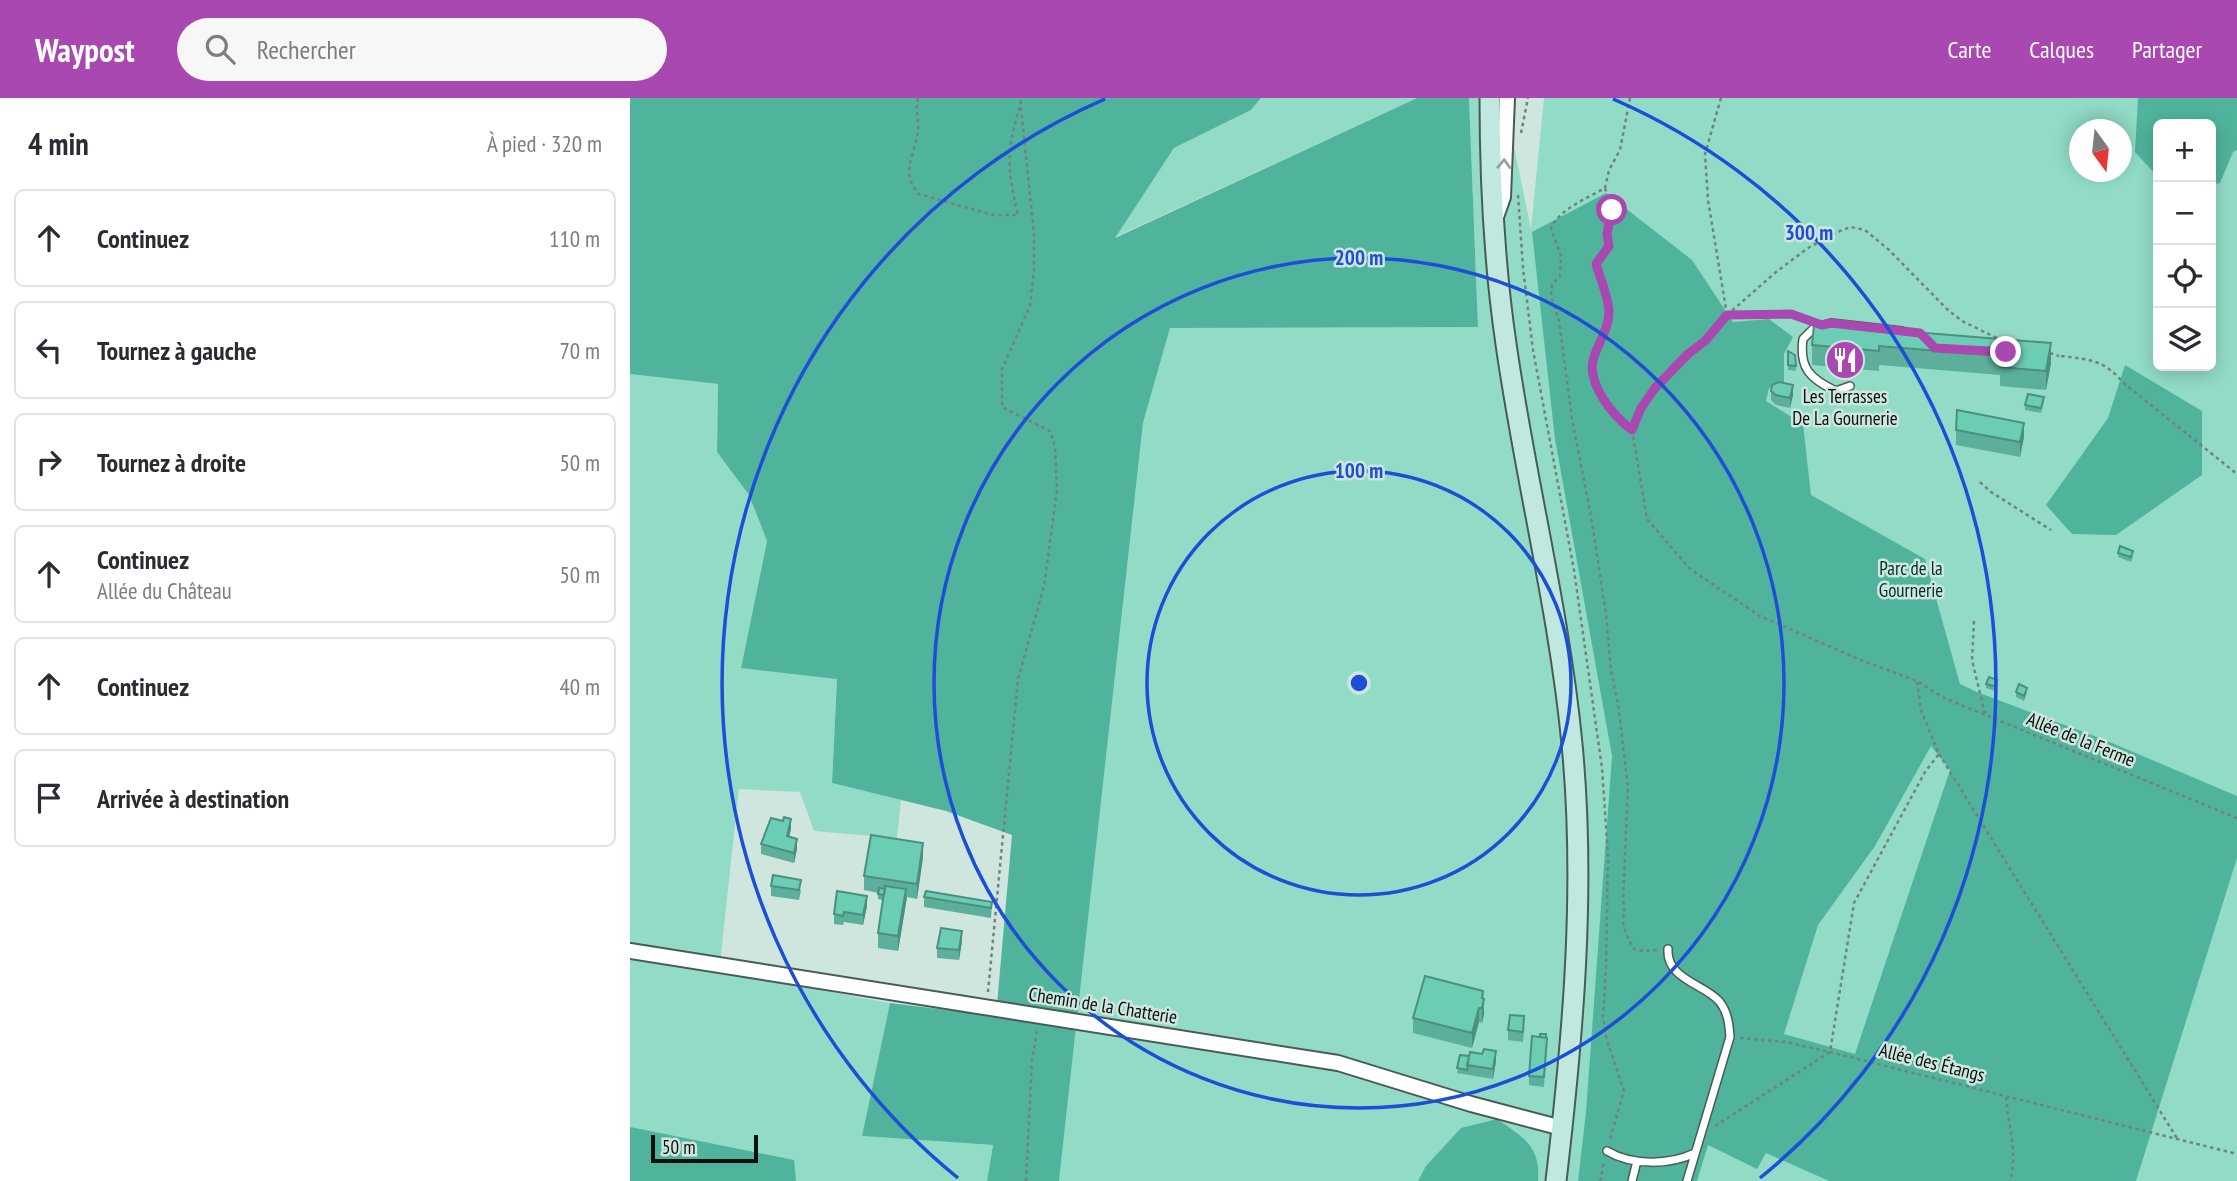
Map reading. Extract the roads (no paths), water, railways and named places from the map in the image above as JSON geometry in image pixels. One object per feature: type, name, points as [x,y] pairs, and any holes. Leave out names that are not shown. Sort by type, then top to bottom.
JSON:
[{"type":"main road","points":[[1490,98],[1492,228],[1506,345],[1560,642],[1572,745],[1578,852],[1577,952],[1556,1181]]},
{"type":"street","points":[[1492,228],[1503,197],[1507,98]]},
{"type":"street","name":"Chemin de la Chatterie","points":[[630,951],[1338,1063],[1471,1104],[1562,1128]]},
{"type":"lane","points":[[1850,386],[1836,391],[1809,375],[1802,360],[1803,338],[1814,328],[1831,323],[1913,332]]},
{"type":"lane","points":[[1668,948],[1671,964],[1689,983],[1718,999],[1728,1016],[1730,1037],[1686,1181]]},
{"type":"lane","points":[[1607,1151],[1624,1159],[1637,1161],[1683,1159],[1695,1153]]},
{"type":"lane","points":[[1632,1181],[1637,1161]]},
{"type":"place","name":"Les Terrasses De La Gournerie","points":[[1845,360]]},
{"type":"park label","name":"Parc de la Gournerie","points":[[1911,579]]}]
